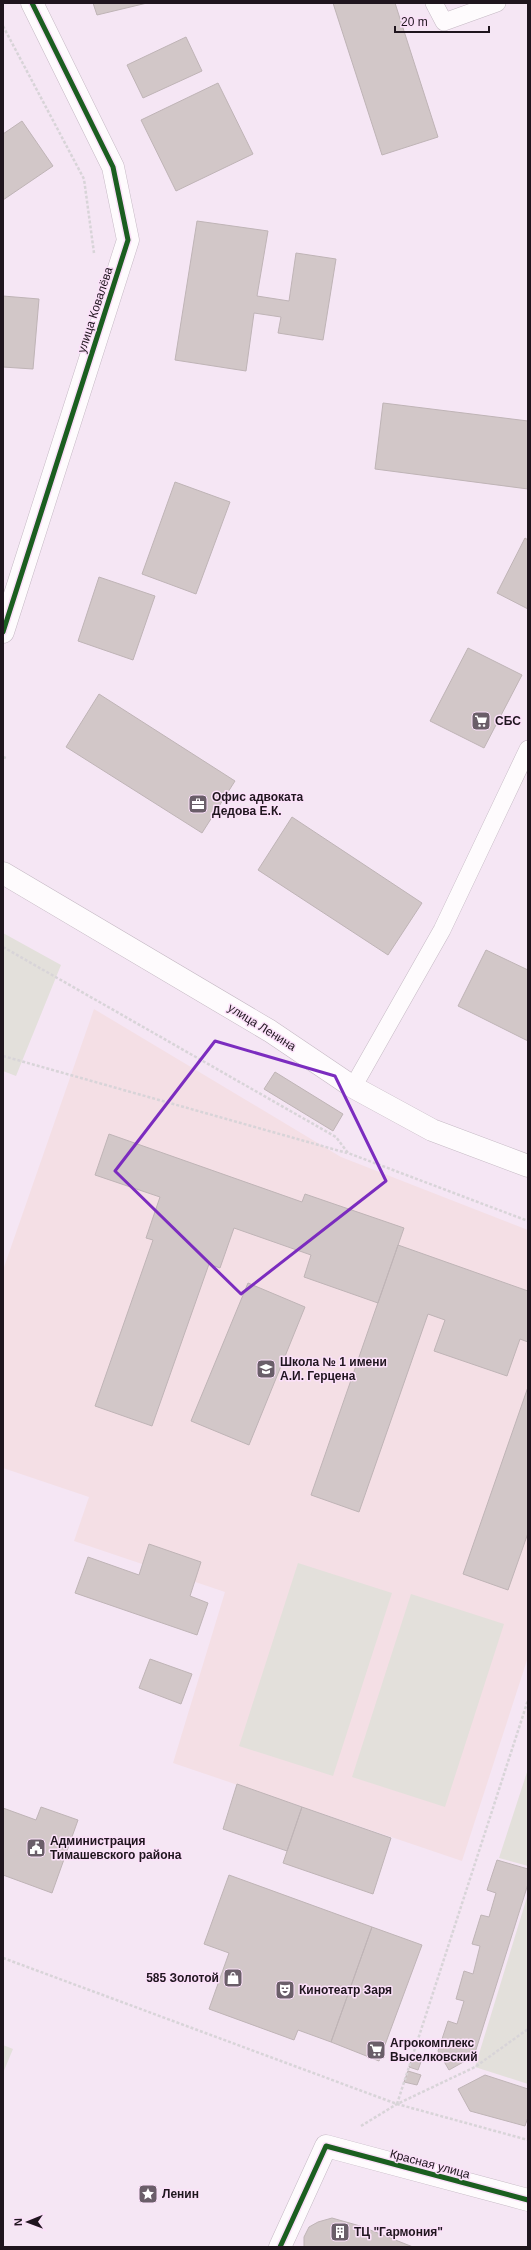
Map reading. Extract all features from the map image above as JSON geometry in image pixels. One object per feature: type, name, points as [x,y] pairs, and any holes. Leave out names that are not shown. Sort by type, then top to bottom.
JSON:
[{"type":"street","name":"улица Ковалёва","points":[[3,632],[128,240],[113,167],[32,3]]},
{"type":"street","name":"улица Ленина","points":[[3,873],[270,1031],[353,1087],[432,1130],[528,1166]]},
{"type":"street","name":"Красная улица","points":[[326,2146],[528,2200]]},
{"type":"street","points":[[280,2247],[326,2146]]},
{"type":"lane","points":[[434,3],[444,22],[497,3]]},
{"type":"lane","points":[[353,1087],[442,930],[528,750]]},
{"type":"path","points":[[3,26],[84,179],[94,259]]},
{"type":"path","points":[[3,947],[336,1137],[348,1153]]},
{"type":"path","points":[[3,1056],[348,1153],[528,1221]]},
{"type":"path","points":[[397,2104],[528,1700]]},
{"type":"path","points":[[3,1958],[397,2104],[528,2140]]},
{"type":"path","points":[[326,2146],[397,2104],[475,2067],[528,2029]]},
{"type":"highlighted area","points":[[215,1041],[335,1076],[386,1181],[241,1294],[115,1171]]},
{"type":"shaded area","points":[[3,933],[61,965],[16,1076],[3,1071]]},
{"type":"shaded area","name":"Школа № 1 имени А.И. Герцена","points":[[94,1009],[341,1157],[528,1230],[528,1657],[462,1861],[173,1763],[225,1592],[74,1541],[89,1497],[3,1468],[3,1270]]},
{"type":"shaded area","points":[[298,1563],[392,1593],[333,1776],[239,1746]]},
{"type":"shaded area","points":[[411,1594],[504,1624],[445,1807],[352,1777]]},
{"type":"shaded area","points":[[528,1769],[528,1866],[499,1858]]},
{"type":"shaded area","points":[[528,1894],[528,2084],[475,2067]]},
{"type":"shaded area","points":[[3,2045],[13,2049],[3,2073]]},
{"type":"building","points":[[93,3],[147,3],[97,15]]},
{"type":"building","points":[[333,3],[395,3],[438,137],[382,155]]},
{"type":"building","points":[[186,37],[202,71],[143,98],[127,65]]},
{"type":"building","points":[[218,83],[253,154],[176,191],[141,120]]},
{"type":"building","points":[[22,121],[53,166],[3,200],[3,134]]},
{"type":"building","points":[[197,221],[268,231],[257,296],[289,301],[296,253],[336,259],[323,340],[278,333],[281,317],[254,313],[246,371],[175,360]]},
{"type":"building","points":[[3,296],[39,299],[33,369],[3,367]]},
{"type":"building","points":[[383,403],[528,421],[528,489],[375,469]]},
{"type":"building","points":[[175,482],[230,502],[196,594],[142,574]]},
{"type":"building","points":[[525,538],[528,540],[528,609],[497,593]]},
{"type":"building","points":[[99,577],[155,596],[133,660],[78,641]]},
{"type":"building","points":[[468,648],[522,675],[484,748],[430,721]]},
{"type":"building","points":[[99,694],[235,781],[202,833],[66,747]]},
{"type":"building","points":[[292,817],[422,903],[388,955],[258,870]]},
{"type":"building","points":[[486,950],[528,970],[528,1041],[458,1006]]},
{"type":"building","points":[[275,1072],[343,1114],[333,1131],[264,1089]]},
{"type":"building","points":[[109,1134],[302,1202],[305,1194],[404,1228],[378,1303],[304,1277],[311,1255],[234,1228],[220,1268],[209,1264],[152,1426],[95,1406],[153,1240],[146,1238],[160,1197],[95,1175]]},
{"type":"building","points":[[398,1245],[528,1291],[528,1342],[520,1339],[507,1376],[434,1351],[445,1320],[428,1314],[359,1512],[311,1495]]},
{"type":"building","points":[[248,1283],[305,1307],[249,1445],[191,1421]]},
{"type":"building","points":[[528,1387],[528,1533],[508,1590],[463,1574]]},
{"type":"building","points":[[149,1544],[201,1562],[190,1596],[208,1603],[197,1635],[75,1593],[88,1557],[139,1575]]},
{"type":"building","points":[[150,1659],[192,1674],[181,1704],[139,1688]]},
{"type":"building","points":[[237,1784],[302,1807],[287,1851],[223,1829]]},
{"type":"building","name":"Администрация Тимашевского района","points":[[41,1807],[78,1820],[52,1893],[3,1875],[3,1808],[36,1820]]},
{"type":"building","points":[[302,1807],[391,1838],[373,1894],[283,1863]]},
{"type":"building","points":[[497,1860],[528,1869],[528,1884],[474,2056],[449,2070],[438,2051],[448,2021],[457,2024],[464,2001],[456,1999],[464,1971],[473,1974],[480,1946],[472,1944],[481,1915],[489,1917],[496,1893],[487,1890]]},
{"type":"building","points":[[229,1875],[372,1927],[331,2042],[298,2030],[294,2040],[209,2009],[229,1953],[204,1944]]},
{"type":"building","points":[[372,1927],[422,1945],[379,2061],[331,2042]]},
{"type":"building","points":[[413,2056],[422,2059],[418,2070],[409,2067]]},
{"type":"building","points":[[408,2071],[421,2075],[417,2085],[404,2082]]},
{"type":"building","points":[[485,2075],[528,2089],[528,2117],[525,2126],[470,2111],[458,2089]]},
{"type":"building","name":"ТЦ \"Гармония\"","points":[[332,2218],[360,2226],[413,2247],[304,2247],[304,2237],[309,2227],[318,2222]]},
{"type":"cycle path","points":[[3,632],[128,240],[113,167],[32,3]]},
{"type":"cycle path","points":[[280,2247],[326,2146],[528,2200]]},
{"type":"place","name":"СБС","points":[[481,721]]},
{"type":"place","name":"Офис адвоката Дедова Е.К.","points":[[198,804]]},
{"type":"place","name":"Школа № 1 имени А.И. Герцена","points":[[266,1369]]},
{"type":"place","name":"Администрация Тимашевского района","points":[[36,1848]]},
{"type":"place","name":"585 Золотой","points":[[233,1978]]},
{"type":"place","name":"Кинотеатр Заря","points":[[285,1990]]},
{"type":"place","name":"Агрокомплекс Выселковский","points":[[376,2050]]},
{"type":"place","name":"Ленин","points":[[148,2194]]},
{"type":"place","name":"ТЦ \"Гармония\"","points":[[340,2232]]}]
